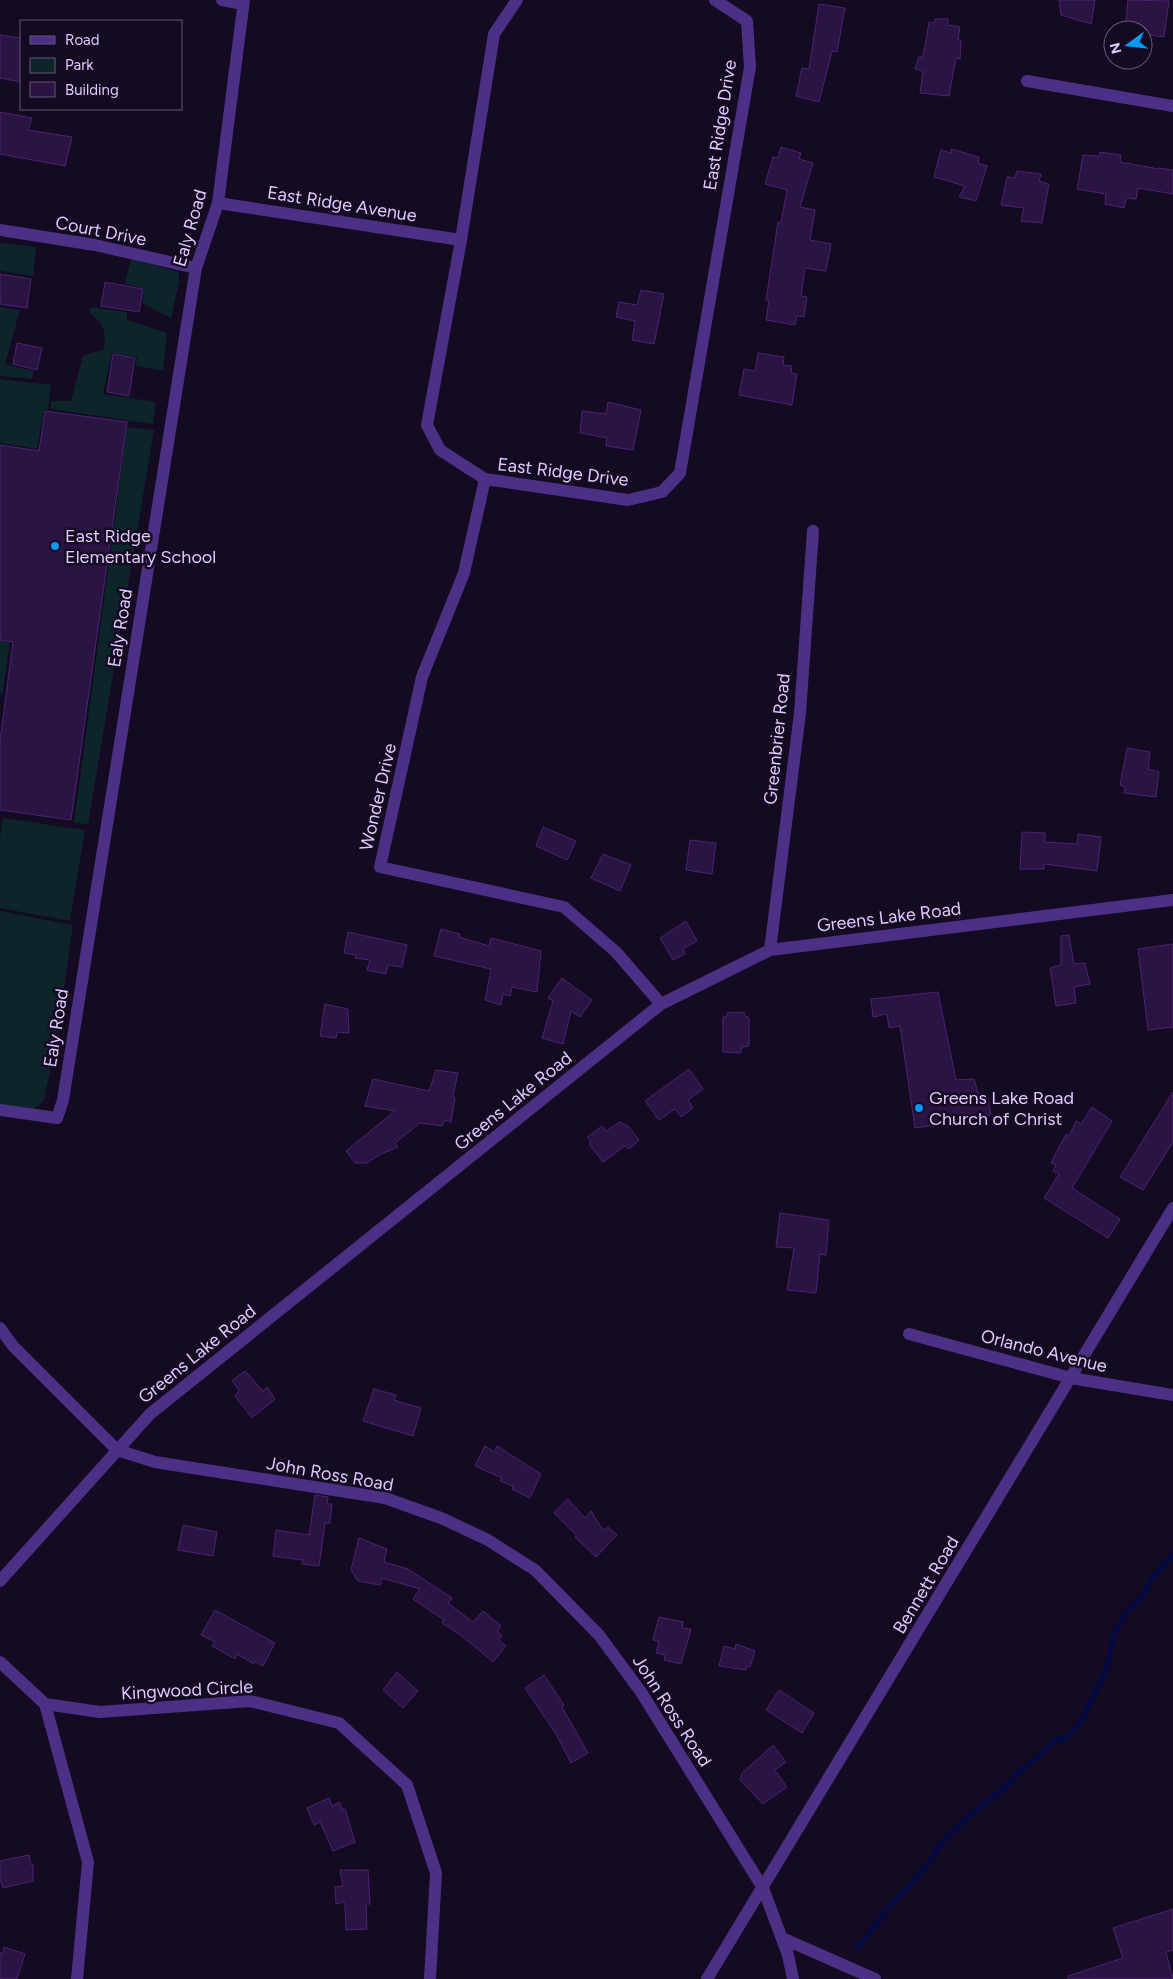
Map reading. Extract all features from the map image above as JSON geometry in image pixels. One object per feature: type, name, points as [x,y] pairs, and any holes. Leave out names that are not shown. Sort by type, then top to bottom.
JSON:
[{"type":"street","points":[[222,0],[244,2]]},
{"type":"street","name":"East Ridge Drive","points":[[517,0],[494,34],[461,240],[427,425],[440,450],[486,479],[628,500],[662,492],[680,473],[750,67],[747,21],[715,0]]},
{"type":"street","name":"Ealy Road","points":[[0,1110],[57,1118],[63,1100],[196,268],[218,203],[244,2]]},
{"type":"street","points":[[1027,81],[1173,106]]},
{"type":"street","name":"East Ridge Avenue","points":[[218,203],[461,240]]},
{"type":"street","name":"Court Drive","points":[[0,230],[95,245],[196,268]]},
{"type":"street","name":"Wonder Drive","points":[[486,479],[464,573],[422,677],[380,867],[564,907],[616,952],[661,1004]]},
{"type":"street","name":"Greenbrier Road","points":[[770,950],[800,713],[813,531]]},
{"type":"street","name":"Greens Lake Road","points":[[0,1581],[150,1414],[661,1004],[770,950],[1173,900]]},
{"type":"street","name":"Bennett Road","points":[[708,1979],[1173,1208]]},
{"type":"street","name":"John Ross Road","points":[[0,1328],[13,1346],[117,1450],[155,1462],[385,1498],[441,1518],[480,1537],[535,1570],[600,1635],[641,1692],[763,1888],[782,1938],[793,1979]]},
{"type":"street","name":"Orlando Avenue","points":[[909,1334],[1071,1378],[1173,1395]]},
{"type":"street","points":[[0,1662],[45,1704],[88,1862],[77,1979]]},
{"type":"street","name":"Kingwood Circle","points":[[45,1704],[100,1712],[250,1701],[339,1723],[406,1785],[436,1873],[430,1979]]},
{"type":"street","points":[[782,1938],[875,1979]]},
{"type":"green space","points":[[0,243],[36,247],[33,276],[0,271]]},
{"type":"green space","points":[[131,259],[179,272],[179,282],[171,318],[142,303],[144,288],[125,284]]},
{"type":"green space","points":[[0,307],[20,310],[5,364],[34,371],[32,379],[0,376]]},
{"type":"green space","points":[[90,307],[127,312],[127,320],[167,333],[163,371],[136,366],[137,357],[112,353],[103,394],[156,402],[153,424],[50,409],[51,401],[71,401],[83,356],[104,349],[105,337],[103,328],[90,313]]},
{"type":"green space","points":[[0,379],[51,385],[48,410],[44,410],[37,449],[0,443]]},
{"type":"green space","points":[[127,427],[154,430],[88,824],[74,823]]},
{"type":"green space","points":[[0,641],[10,642],[2,697],[0,692]]},
{"type":"green space","points":[[3,818],[85,830],[70,921],[0,908],[0,837]]},
{"type":"green space","points":[[0,911],[73,925],[56,1043],[44,1100],[34,1108],[24,1110],[0,1107]]},
{"type":"building","points":[[1059,0],[1095,0],[1091,24],[1061,15]]},
{"type":"building","points":[[1128,0],[1169,1],[1164,37],[1153,35],[1153,20],[1126,20]]},
{"type":"building","points":[[819,4],[845,8],[837,52],[832,51],[819,102],[796,96],[802,68],[809,69]]},
{"type":"building","points":[[935,19],[948,19],[948,25],[960,27],[958,40],[961,40],[960,59],[956,58],[949,96],[920,93],[923,71],[915,69],[919,57],[923,57],[929,22],[934,23]]},
{"type":"building","points":[[0,35],[20,38],[20,82],[0,78]]},
{"type":"building","points":[[0,112],[32,118],[28,130],[72,137],[65,166],[0,154]]},
{"type":"building","points":[[781,147],[801,153],[799,159],[813,163],[800,207],[815,210],[810,240],[831,244],[826,271],[805,268],[801,296],[807,297],[804,317],[797,316],[795,325],[766,320],[769,300],[766,300],[778,222],[781,223],[787,190],[765,184],[773,157],[778,158]]},
{"type":"building","points":[[951,149],[979,157],[978,163],[987,166],[976,201],[959,197],[965,186],[934,177],[941,150],[951,153]]},
{"type":"building","points":[[1100,152],[1121,155],[1120,162],[1173,170],[1173,194],[1138,188],[1136,199],[1126,198],[1124,208],[1105,204],[1106,194],[1077,189],[1083,155],[1099,156]]},
{"type":"building","points":[[1017,171],[1041,174],[1039,181],[1049,184],[1042,223],[1021,221],[1024,208],[1001,205],[1007,177],[1015,178]]},
{"type":"building","points":[[0,274],[31,279],[27,308],[0,304]]},
{"type":"building","points":[[105,282],[143,289],[139,312],[101,306]]},
{"type":"building","points":[[641,290],[664,294],[654,344],[632,340],[635,321],[616,317],[619,302],[637,305]]},
{"type":"building","points":[[17,343],[42,348],[37,370],[13,364]]},
{"type":"building","points":[[758,353],[784,357],[783,365],[792,366],[791,373],[797,374],[792,405],[739,395],[744,369],[755,371]]},
{"type":"building","points":[[113,354],[135,358],[129,396],[107,392]]},
{"type":"building","points":[[608,402],[641,410],[633,450],[606,446],[607,438],[580,433],[582,411],[606,414]]},
{"type":"building","name":"East Ridge Elementary School","points":[[45,411],[127,422],[71,820],[0,810],[0,741],[13,642],[0,640],[0,445],[39,451]]},
{"type":"building","points":[[1127,748],[1150,752],[1148,769],[1159,772],[1156,797],[1124,793],[1125,787],[1120,785]]},
{"type":"building","points":[[543,827],[576,841],[567,860],[536,846]]},
{"type":"building","points":[[1022,832],[1045,833],[1045,842],[1077,844],[1078,834],[1101,837],[1097,871],[1044,864],[1044,869],[1020,869]]},
{"type":"building","points":[[690,840],[716,843],[712,874],[686,870]]},
{"type":"building","points":[[603,854],[631,865],[620,891],[591,878]]},
{"type":"building","points":[[686,921],[697,941],[683,949],[685,954],[673,960],[660,938]]},
{"type":"building","points":[[441,929],[460,934],[459,937],[489,946],[491,938],[541,951],[537,992],[512,987],[510,996],[503,994],[501,1005],[485,1000],[491,969],[434,956]]},
{"type":"building","points":[[348,932],[407,945],[402,967],[388,965],[386,974],[367,970],[370,960],[355,958],[356,955],[344,953]]},
{"type":"building","points":[[1069,935],[1074,964],[1085,963],[1090,984],[1074,987],[1076,1003],[1056,1006],[1050,968],[1061,965],[1061,936]]},
{"type":"building","points":[[1173,944],[1173,1027],[1148,1030],[1138,949]]},
{"type":"building","points":[[562,978],[592,1000],[580,1017],[571,1011],[563,1044],[542,1038],[553,1001],[548,998]]},
{"type":"building","points":[[938,992],[956,1080],[974,1079],[978,1093],[987,1094],[991,1115],[978,1119],[915,1128],[900,1026],[889,1028],[887,1014],[873,1017],[871,999]]},
{"type":"building","points":[[325,1004],[348,1009],[349,1033],[337,1032],[336,1038],[320,1036]]},
{"type":"building","points":[[744,1012],[745,1016],[749,1018],[749,1046],[742,1047],[740,1053],[723,1052],[723,1017],[727,1016],[727,1013]]},
{"type":"building","points":[[689,1069],[703,1089],[688,1100],[693,1108],[681,1117],[675,1109],[659,1120],[645,1101]]},
{"type":"building","points":[[436,1070],[458,1073],[453,1096],[455,1098],[451,1122],[445,1120],[442,1126],[420,1123],[395,1143],[398,1147],[381,1154],[367,1163],[355,1163],[346,1151],[395,1111],[365,1106],[373,1079],[429,1091]]},
{"type":"building","points":[[1173,1092],[1173,1142],[1143,1190],[1120,1177]]},
{"type":"building","points":[[1092,1107],[1112,1121],[1072,1188],[1120,1219],[1108,1238],[1044,1198],[1059,1174],[1053,1171],[1056,1165],[1051,1163],[1057,1151],[1066,1134],[1069,1136],[1076,1121],[1081,1124]]},
{"type":"building","points":[[620,1122],[629,1127],[639,1140],[629,1149],[625,1146],[603,1162],[589,1144],[591,1142],[587,1137],[602,1126],[606,1131]]},
{"type":"building","points":[[780,1213],[829,1220],[826,1255],[820,1254],[816,1293],[787,1290],[794,1248],[776,1247]]},
{"type":"building","points":[[245,1371],[263,1391],[267,1387],[275,1399],[252,1418],[235,1396],[239,1390],[232,1381]]},
{"type":"building","points":[[374,1389],[396,1395],[394,1400],[421,1408],[413,1436],[363,1421]]},
{"type":"building","points":[[485,1446],[494,1452],[497,1446],[541,1474],[530,1498],[512,1489],[513,1486],[500,1481],[502,1478],[475,1466]]},
{"type":"building","points":[[315,1495],[328,1497],[327,1504],[332,1504],[330,1523],[325,1523],[319,1566],[302,1564],[303,1560],[273,1556],[276,1530],[309,1535]]},
{"type":"building","points":[[568,1499],[585,1518],[591,1511],[603,1530],[608,1527],[617,1535],[596,1557],[554,1513]]},
{"type":"building","points":[[183,1525],[217,1532],[213,1556],[178,1550]]},
{"type":"building","points":[[359,1538],[387,1549],[384,1562],[408,1569],[452,1598],[448,1603],[473,1622],[483,1611],[501,1626],[497,1631],[502,1636],[499,1640],[506,1646],[493,1662],[462,1636],[442,1623],[444,1620],[413,1599],[420,1589],[382,1578],[380,1585],[358,1581],[351,1570]]},
{"type":"building","points":[[215,1610],[275,1643],[263,1666],[255,1661],[254,1664],[237,1654],[235,1659],[212,1646],[215,1642],[201,1635]]},
{"type":"building","points":[[659,1617],[683,1622],[682,1628],[691,1629],[681,1664],[664,1660],[665,1655],[656,1653],[659,1642],[653,1640]]},
{"type":"building","points":[[736,1644],[755,1651],[750,1667],[747,1666],[746,1670],[719,1666],[724,1646],[735,1649]]},
{"type":"building","points":[[397,1672],[418,1691],[403,1708],[383,1690]]},
{"type":"building","points":[[544,1675],[564,1705],[562,1707],[588,1753],[571,1763],[556,1734],[525,1688]]},
{"type":"building","points":[[779,1690],[814,1713],[802,1733],[766,1710]]},
{"type":"building","points":[[773,1745],[786,1762],[775,1770],[787,1787],[763,1804],[739,1779],[742,1776],[741,1774]]},
{"type":"building","points":[[329,1798],[332,1806],[340,1802],[342,1810],[345,1809],[355,1842],[333,1851],[320,1822],[314,1825],[307,1808]]},
{"type":"building","points":[[29,1855],[31,1865],[33,1865],[33,1881],[3,1888],[0,1879],[0,1861]]},
{"type":"building","points":[[340,1870],[368,1870],[370,1904],[366,1904],[367,1929],[346,1930],[344,1902],[336,1904],[335,1887],[343,1886]]},
{"type":"building","points":[[1173,1909],[1173,1950],[1166,1952],[1173,1979],[1068,1979],[1068,1976],[1123,1958],[1113,1928]]},
{"type":"building","points":[[4,1947],[25,1954],[17,1979],[0,1979],[0,1953],[3,1953]]},
{"type":"waterway","points":[[858,1947],[895,1900],[905,1892],[930,1861],[942,1842],[976,1810],[1008,1785],[1016,1774],[1037,1758],[1056,1739],[1065,1739],[1081,1721],[1107,1666],[1114,1635],[1126,1612],[1142,1597],[1150,1581],[1173,1554]]},
{"type":"place","name":"East Ridge Elementary School","points":[[55,546]]},
{"type":"place","name":"Greens Lake Road Church of Christ","points":[[919,1108]]}]
